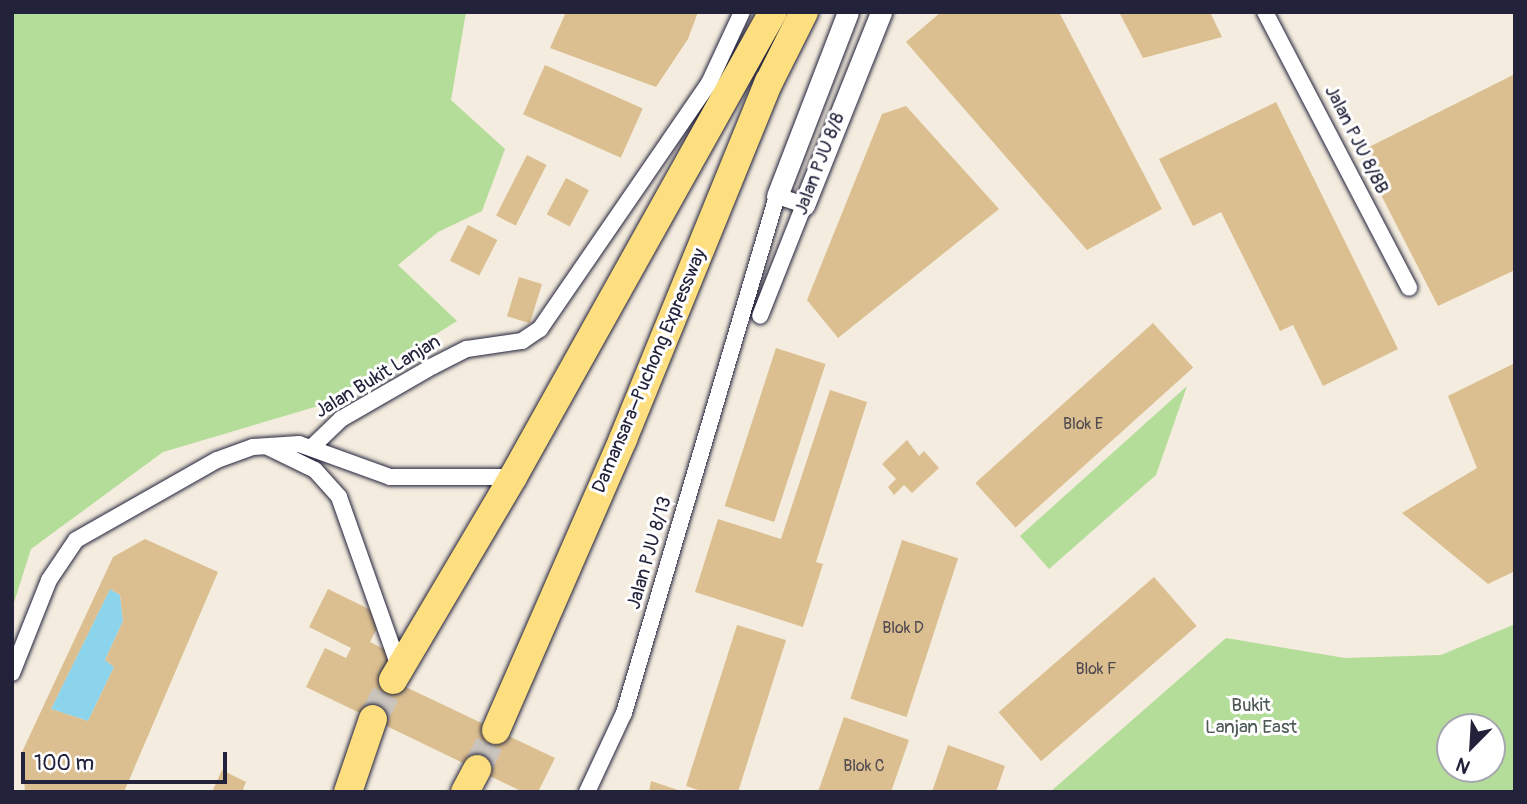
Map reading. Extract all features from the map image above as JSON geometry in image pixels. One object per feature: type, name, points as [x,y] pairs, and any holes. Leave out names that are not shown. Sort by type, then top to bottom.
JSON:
[{"type":"highway","points":[[396,674],[513,477],[773,12]]},
{"type":"highway","name":"Damansara–Puchong Expressway","points":[[496,730],[623,439],[769,82],[804,12]]},
{"type":"highway","points":[[769,82],[814,12]]},
{"type":"highway","points":[[348,792],[373,719]]},
{"type":"street","name":"Jalan Bukit Lanjan","points":[[12,673],[49,580],[76,540],[217,460],[265,445],[312,447],[341,419],[433,366],[467,349],[522,341],[540,329],[709,83],[742,12]]},
{"type":"street","name":"Jalan PJU 8/8","points":[[764,237],[777,196],[848,12]]},
{"type":"street","name":"Jalan PJU 8/8","points":[[760,295],[760,316],[881,12]]},
{"type":"street","name":"Jalan PJU 8/8B","points":[[1265,12],[1409,288]]},
{"type":"street","points":[[777,196],[804,205]]},
{"type":"street","points":[[760,295],[758,277],[764,237]]},
{"type":"street","name":"Jalan PJU 8/13","points":[[587,792],[625,713],[764,237]]},
{"type":"street","points":[[738,321],[778,271]]},
{"type":"street","points":[[265,445],[315,470],[339,497],[396,674]]},
{"type":"street","points":[[312,447],[390,477],[513,477]]},
{"type":"green space","points":[[12,12],[466,12],[451,100],[505,149],[482,211],[438,232],[398,265],[457,321],[325,404],[163,452],[31,549],[12,609]]},
{"type":"green space","points":[[1187,386],[1156,475],[1049,569],[1020,536]]},
{"type":"green space","name":"Bukit Lanjan East","points":[[1515,624],[1515,792],[1050,792],[1226,638],[1345,658],[1441,655]]},
{"type":"water","points":[[110,589],[120,595],[123,621],[105,660],[114,667],[88,721],[51,709]]},
{"type":"building","points":[[566,12],[698,12],[688,39],[656,87],[550,48]]},
{"type":"building","points":[[941,12],[1059,12],[1162,209],[1087,250],[906,42]]},
{"type":"building","points":[[1119,12],[1210,12],[1222,37],[1143,58]]},
{"type":"building","points":[[545,65],[643,109],[621,158],[523,114]]},
{"type":"building","points":[[1515,74],[1515,270],[1438,306],[1359,152]]},
{"type":"building","points":[[1276,102],[1398,349],[1323,386],[1293,325],[1280,331],[1221,212],[1193,226],[1159,159]]},
{"type":"building","points":[[906,106],[999,209],[838,338],[807,300],[882,114]]},
{"type":"building","points":[[527,155],[547,165],[516,226],[496,216]]},
{"type":"building","points":[[566,178],[589,190],[570,226],[547,214]]},
{"type":"building","points":[[468,225],[497,240],[479,276],[450,261]]},
{"type":"building","points":[[519,277],[542,284],[530,323],[507,316]]},
{"type":"building","points":[[1153,323],[1193,368],[1016,528],[975,483]]},
{"type":"building","points":[[776,348],[825,364],[774,522],[725,506]]},
{"type":"building","points":[[1515,363],[1515,571],[1488,584],[1402,513],[1477,468],[1448,396]]},
{"type":"building","points":[[830,390],[867,402],[816,562],[823,564],[803,627],[695,592],[718,519],[781,539]]},
{"type":"building","points":[[907,440],[919,456],[924,451],[939,468],[912,493],[904,485],[894,495],[888,487],[896,479],[882,464]]},
{"type":"building","points":[[145,539],[218,572],[124,792],[25,792],[22,752],[113,557]],"holes":[[[110,589],[120,595],[123,621],[105,660],[114,667],[88,721],[51,709]]]},
{"type":"building","points":[[902,540],[958,558],[907,717],[850,699]]},
{"type":"building","points":[[1154,577],[1197,626],[1041,761],[999,712]]},
{"type":"building","points":[[328,589],[383,616],[370,642],[402,658],[391,680],[555,758],[538,792],[523,792],[306,687],[325,648],[346,658],[351,648],[309,627]]},
{"type":"building","points":[[737,625],[786,640],[738,792],[704,792],[686,786]]},
{"type":"building","points":[[844,717],[909,740],[891,792],[818,792]]},
{"type":"building","points":[[948,745],[1005,766],[996,792],[932,792]]},
{"type":"building","points":[[222,770],[246,782],[243,789],[248,792],[212,792]]},
{"type":"building","points":[[651,781],[681,791],[681,792],[649,792]]},
{"type":"tunnel","points":[[373,719],[393,680]]},
{"type":"tunnel","points":[[477,769],[496,730]]}]
